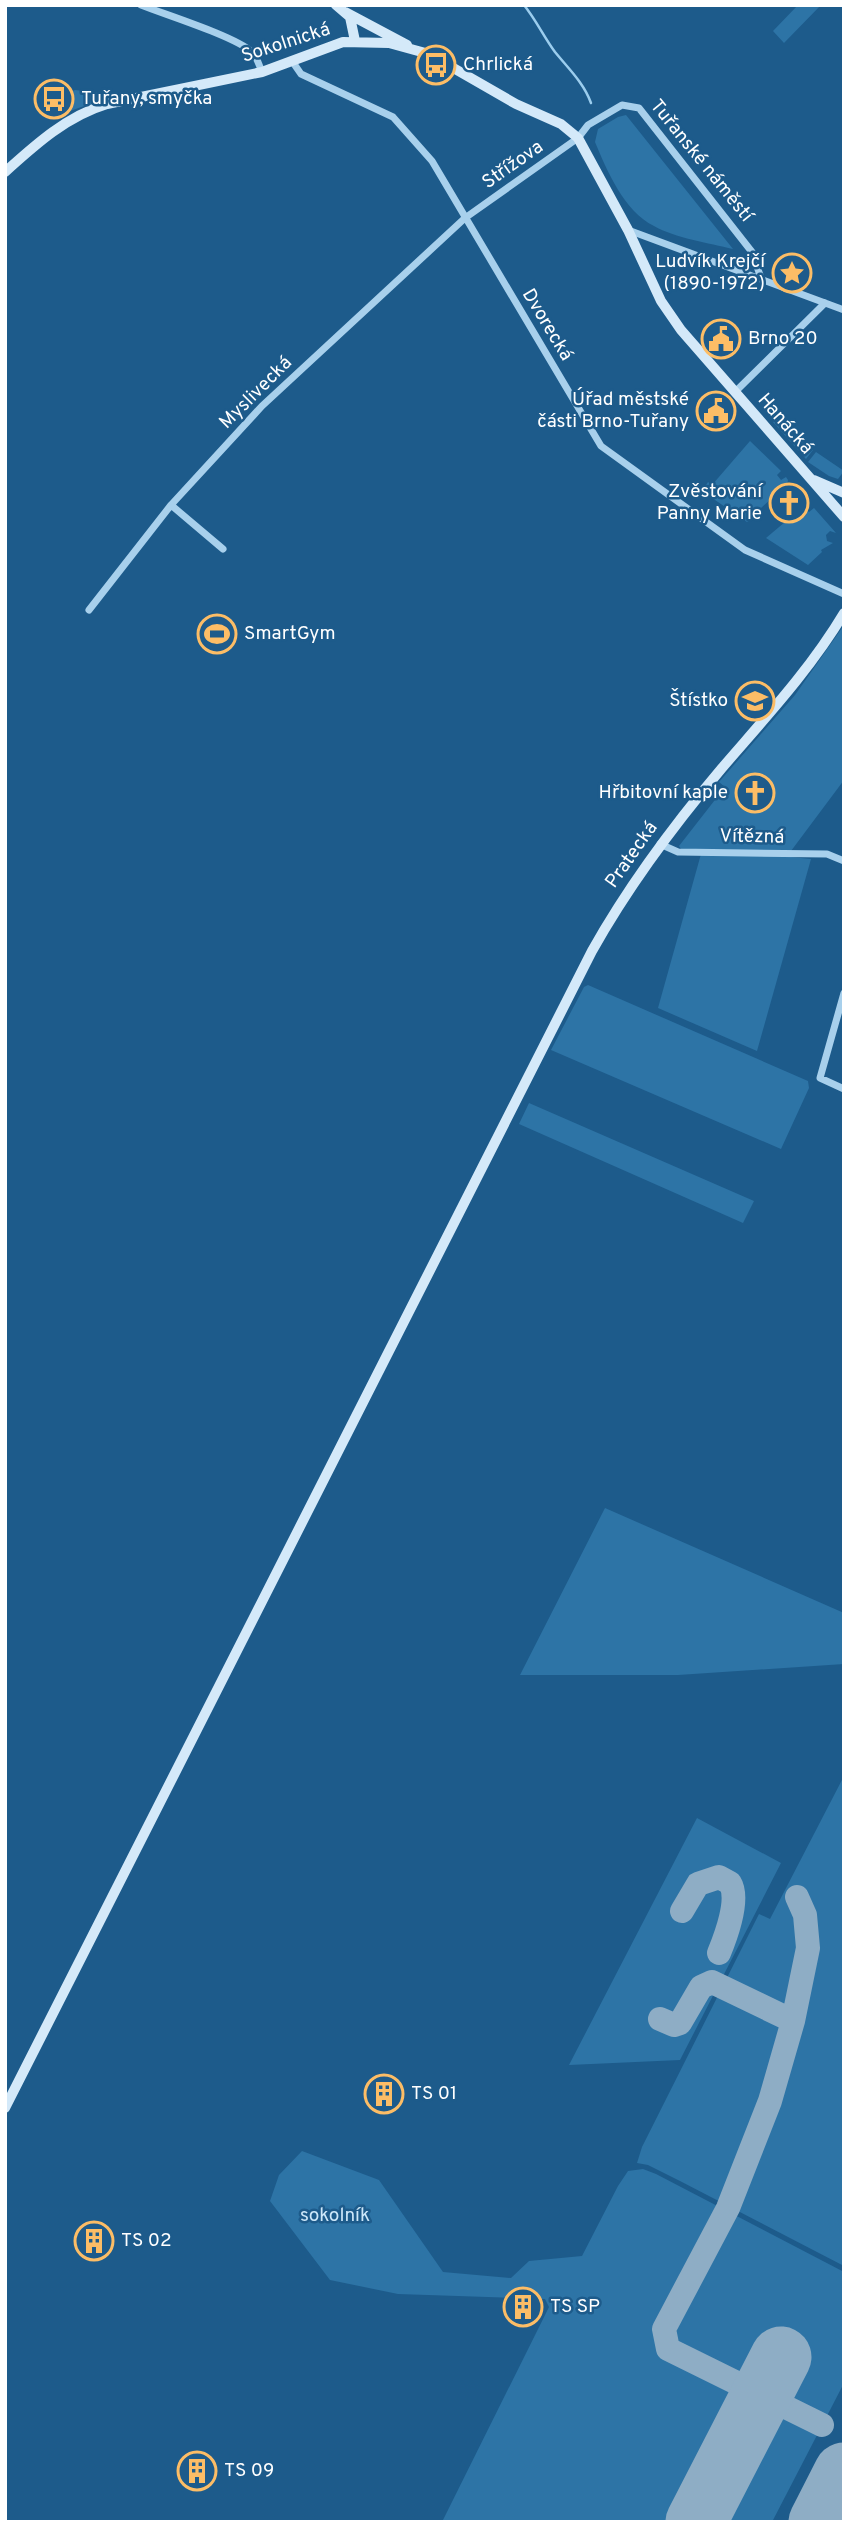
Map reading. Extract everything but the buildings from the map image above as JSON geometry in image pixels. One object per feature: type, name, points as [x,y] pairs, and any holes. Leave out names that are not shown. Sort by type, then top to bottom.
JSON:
[{"type":"main road","points":[[340,8],[353,24],[355,41]]},
{"type":"main road","points":[[340,8],[414,49]]},
{"type":"main road","name":"Sokolnická","points":[[5,172],[48,134],[78,115],[99,106],[262,72],[332,45],[355,41],[389,43],[414,49],[446,62],[516,104],[561,124],[578,138]]},
{"type":"main road","points":[[578,138],[662,300],[681,330],[735,392]]},
{"type":"main road","name":"Hanácká","points":[[735,392],[844,517]]},
{"type":"main road","name":"Hanácká","points":[[809,478],[844,493]]},
{"type":"main road","name":"Pratecká","points":[[5,2108],[607,923],[660,844],[790,691],[844,612]]},
{"type":"street","points":[[141,5],[225,38],[247,50],[254,56],[262,72]]},
{"type":"street","name":"Dvorecká","points":[[292,61],[301,74],[393,117],[432,161],[601,446],[746,550],[844,594]]},
{"type":"street","name":"Tuřanské náměstí","points":[[578,138],[588,125],[621,105],[639,108],[752,252],[761,278]]},
{"type":"street","name":"Střížova","points":[[465,218],[578,138]]},
{"type":"street","name":"Myslivecká","points":[[89,610],[172,505],[262,406],[465,218]]},
{"type":"street","points":[[628,230],[844,310]]},
{"type":"street","points":[[735,392],[825,303]]},
{"type":"street","points":[[172,505],[223,549]]},
{"type":"street","name":"Vítězná","points":[[660,844],[678,852],[827,854],[844,861]]},
{"type":"street","points":[[844,993],[820,1078],[844,1089]]},
{"type":"green space","points":[[798,5],[821,5],[784,43],[773,31]]},
{"type":"green space","points":[[75,90],[113,96],[70,111],[67,94]]},
{"type":"green space","points":[[626,115],[733,249],[662,230],[643,219],[625,200],[595,142],[598,129]]},
{"type":"green space","points":[[773,422],[813,450],[806,459]]},
{"type":"green space","points":[[750,441],[781,471],[777,475],[781,480],[786,477],[788,480],[787,485],[761,508],[756,517],[747,522],[702,491],[708,482],[712,485]]},
{"type":"green space","points":[[816,452],[844,471],[838,479],[808,462]]},
{"type":"green space","points":[[797,503],[809,512],[814,508],[836,533],[830,531],[826,535],[827,541],[833,543],[821,550],[808,565],[766,538],[785,522],[781,517]]},
{"type":"green space","points":[[844,625],[844,780],[791,851],[681,849],[679,846],[725,787],[719,782],[795,695]]},
{"type":"green space","points":[[701,854],[811,859],[757,1051],[658,1008]]},
{"type":"green space","points":[[588,985],[808,1081],[809,1088],[781,1149],[551,1050],[584,987]]},
{"type":"green space","points":[[529,1103],[754,1201],[743,1223],[519,1124]]},
{"type":"green space","points":[[605,1508],[844,1613],[844,1664],[678,1675],[520,1675]]},
{"type":"green space","points":[[844,1776],[844,2266],[648,2165],[637,2163],[642,2147],[759,1914],[770,1919]]},
{"type":"green space","points":[[697,1818],[781,1863],[680,2060],[569,2065]]},
{"type":"green space","name":"sokolník","points":[[302,2151],[379,2180],[443,2272],[511,2278],[529,2261],[582,2256],[628,2171],[643,2169],[844,2272],[844,2383],[772,2522],[442,2522],[549,2307],[545,2299],[398,2294],[330,2280],[270,2201],[279,2175]]},
{"type":"waterway","points":[[524,5],[555,52],[580,82],[591,103]]},
{"type":"taxiway","points":[[682,1911],[698,1884],[719,1877],[730,1883],[733,1890],[733,1908],[719,1953]]},
{"type":"taxiway","points":[[797,1897],[805,1915],[808,1948],[793,2021],[770,2101],[728,2208],[664,2329],[668,2349],[822,2425]]},
{"type":"taxiway","points":[[660,2019],[674,2025],[680,2023],[701,1987],[712,1982],[793,2021]]},
{"type":"runway","points":[[696,2522],[781,2357]]},
{"type":"runway","points":[[819,2522],[844,2473]]},
{"type":"place","name":"Chrlická","points":[[436,65]]},
{"type":"place","name":"Tuřany, smyčka","points":[[54,99]]},
{"type":"place","name":"Ludvík Krejčí (1890-1972)","points":[[792,273]]},
{"type":"place","name":"Brno 20","points":[[721,339]]},
{"type":"place","name":"Úřad městské části Brno-Tuřany","points":[[716,411]]},
{"type":"place","name":"Zvěstování Panny Marie","points":[[789,503]]},
{"type":"place","name":"SmartGym","points":[[217,634]]},
{"type":"place","name":"Štístko","points":[[755,701]]},
{"type":"place","name":"Hřbitovní kaple","points":[[755,793]]},
{"type":"place","name":"TS 01","points":[[384,2094]]},
{"type":"place","name":"TS 02","points":[[94,2241]]},
{"type":"place","name":"TS SP","points":[[523,2307]]},
{"type":"place","name":"TS 09","points":[[197,2471]]}]
